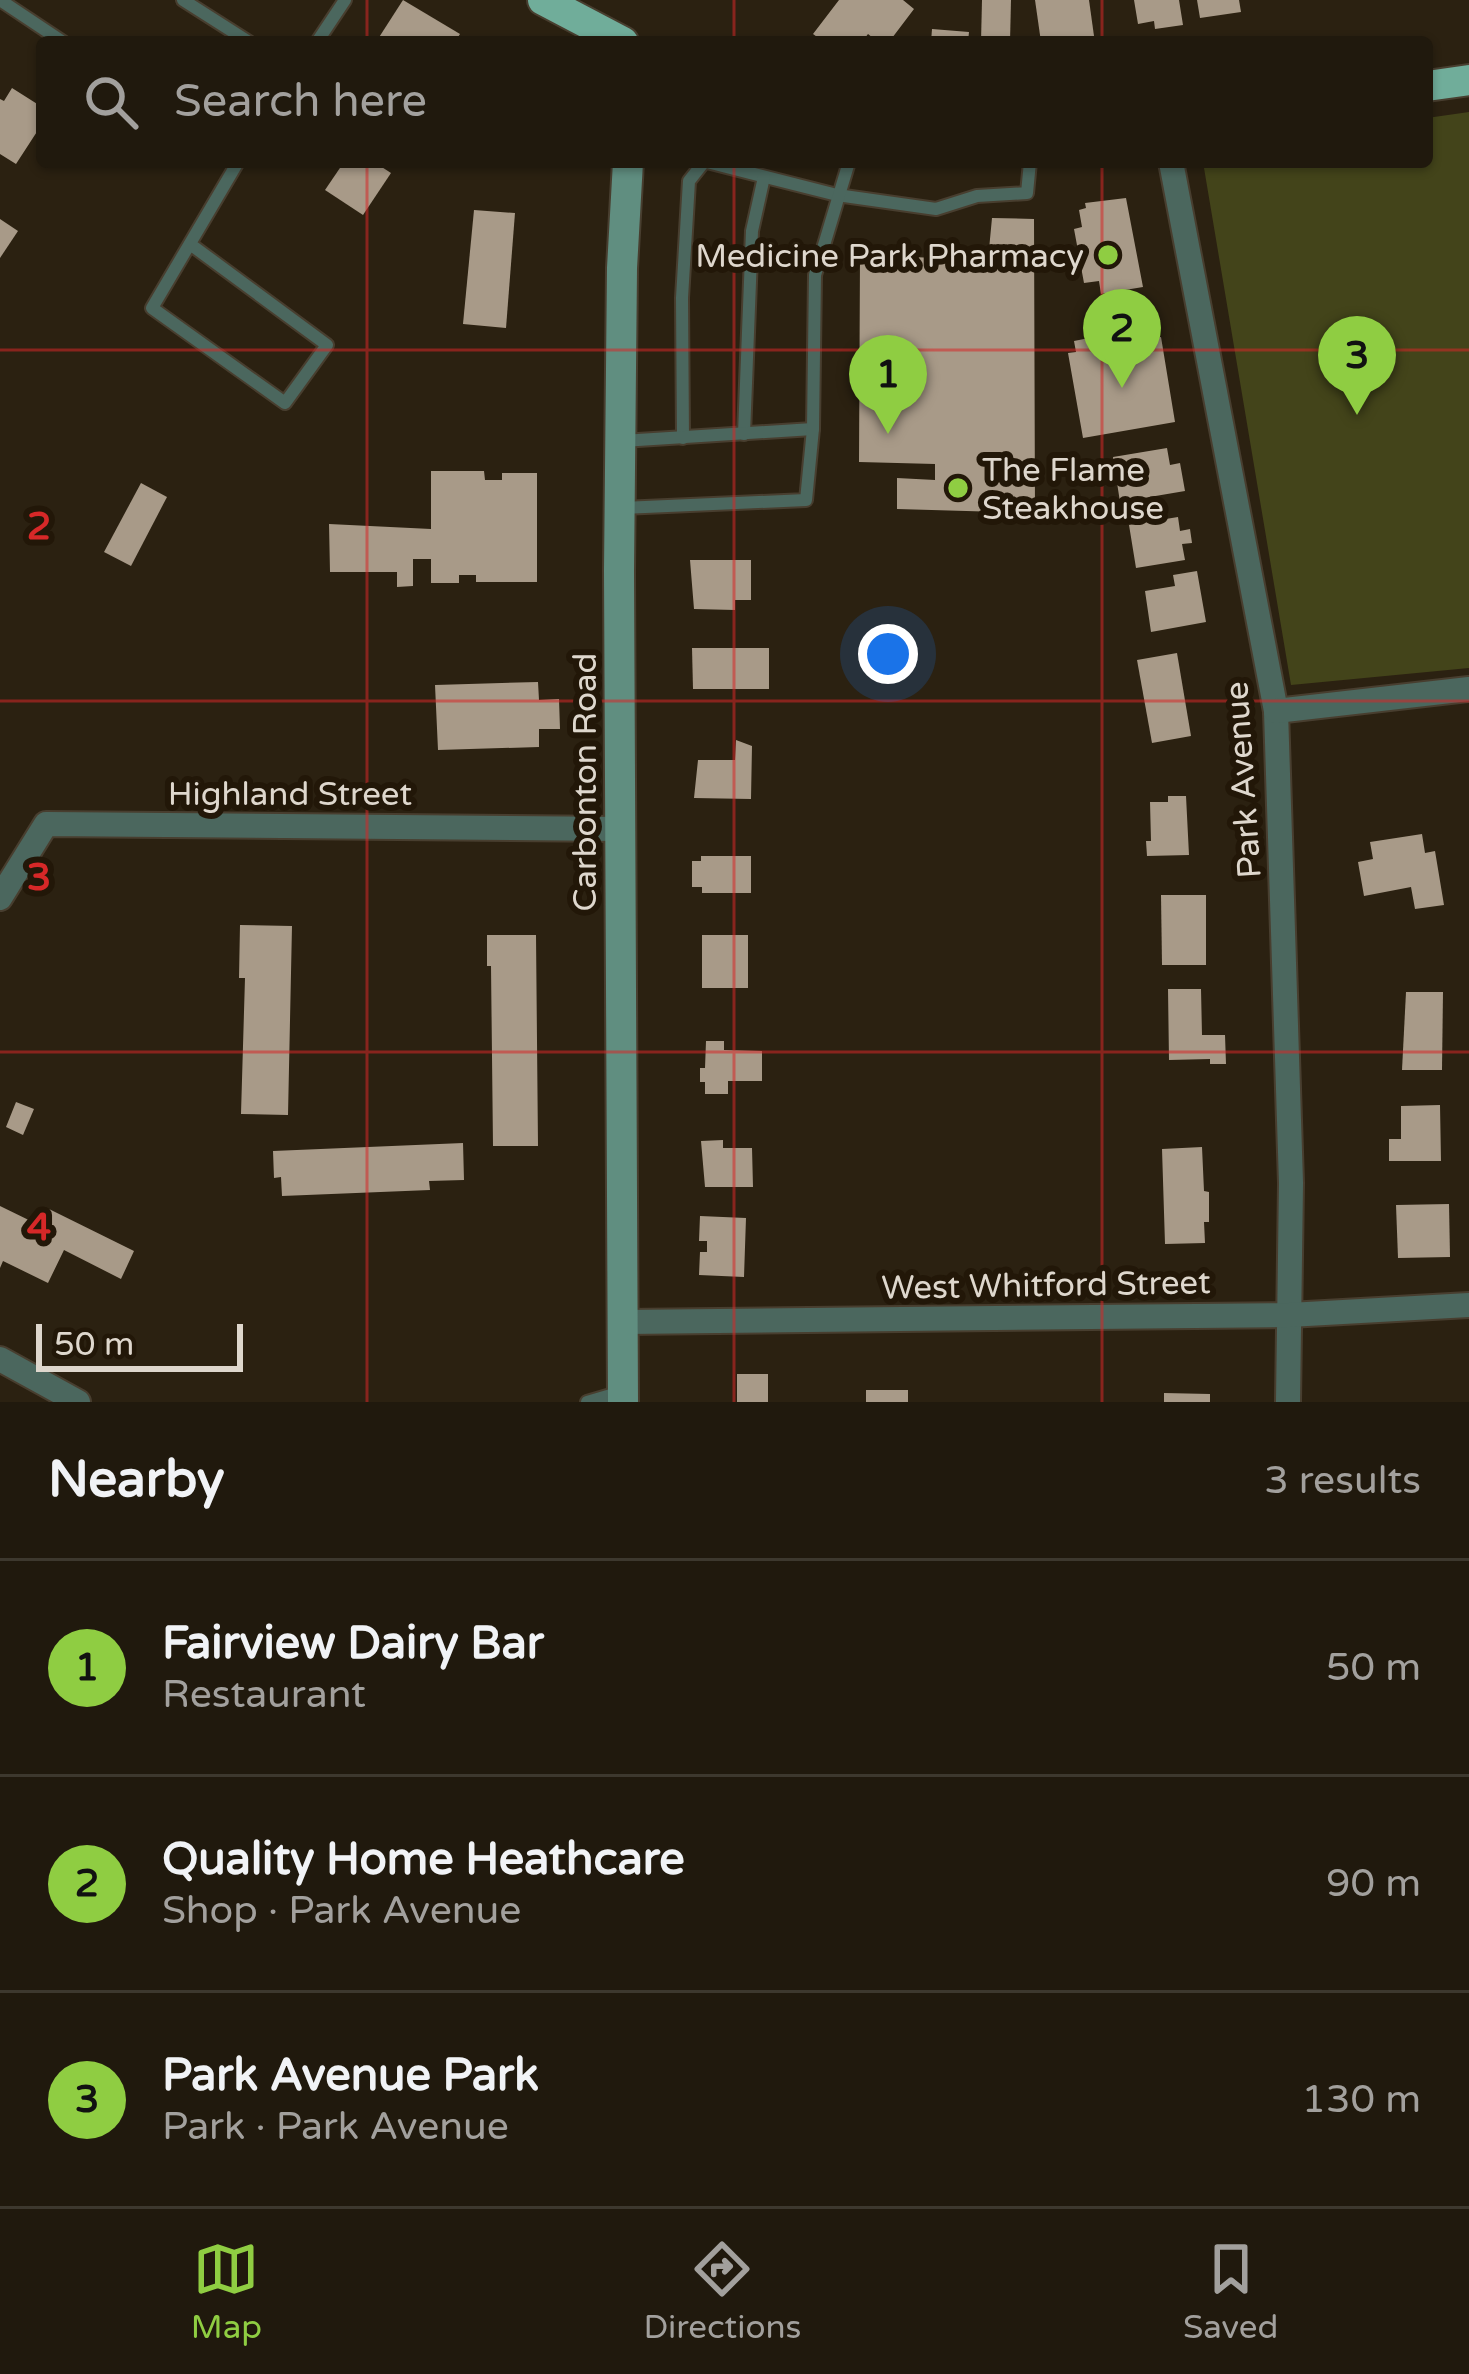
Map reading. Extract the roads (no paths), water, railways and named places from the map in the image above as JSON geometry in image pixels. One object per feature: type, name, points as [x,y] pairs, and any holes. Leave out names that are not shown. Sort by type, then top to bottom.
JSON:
[{"type":"main road","points":[[543,0],[612,36]]},
{"type":"main road","points":[[1433,85],[1469,80]]},
{"type":"street","name":"Carbonton Road","points":[[623,1397],[620,442],[628,168]]},
{"type":"street","name":"Park Avenue","points":[[1172,168],[1276,711],[1291,1183],[1288,1402]]},
{"type":"street","points":[[1276,711],[1469,689]]},
{"type":"street","name":"Highland Street","points":[[0,898],[46,824],[621,829]]},
{"type":"street","name":"West Whitford Street","points":[[623,1322],[1289,1315],[1469,1305]]},
{"type":"street","points":[[0,1359],[79,1402]]},
{"type":"lane","points":[[0,0],[54,36]]},
{"type":"lane","points":[[183,0],[240,36]]},
{"type":"lane","points":[[321,36],[345,0]]},
{"type":"lane","points":[[190,244],[327,345],[285,404],[152,308],[234,168]]},
{"type":"lane","points":[[683,438],[682,298],[689,181],[701,168]]},
{"type":"lane","points":[[729,168],[838,195],[936,208],[977,196],[1027,193],[1029,168]]},
{"type":"lane","points":[[620,508],[806,500],[813,429],[815,274],[847,168]]},
{"type":"lane","points":[[744,434],[752,231],[764,177]]},
{"type":"lane","points":[[620,442],[813,429]]},
{"type":"lane","points":[[587,1402],[623,1397]]},
{"type":"place","name":"Medicine Park Pharmacy","points":[[1108,255]]},
{"type":"place","name":"Quality Home Heathcare","points":[[1122,388]]},
{"type":"place","name":"Park Avenue Park","points":[[1357,415]]},
{"type":"place","name":"Fairview Dairy Bar","points":[[888,434]]},
{"type":"place","name":"The Flame Steakhouse","points":[[958,488]]}]
